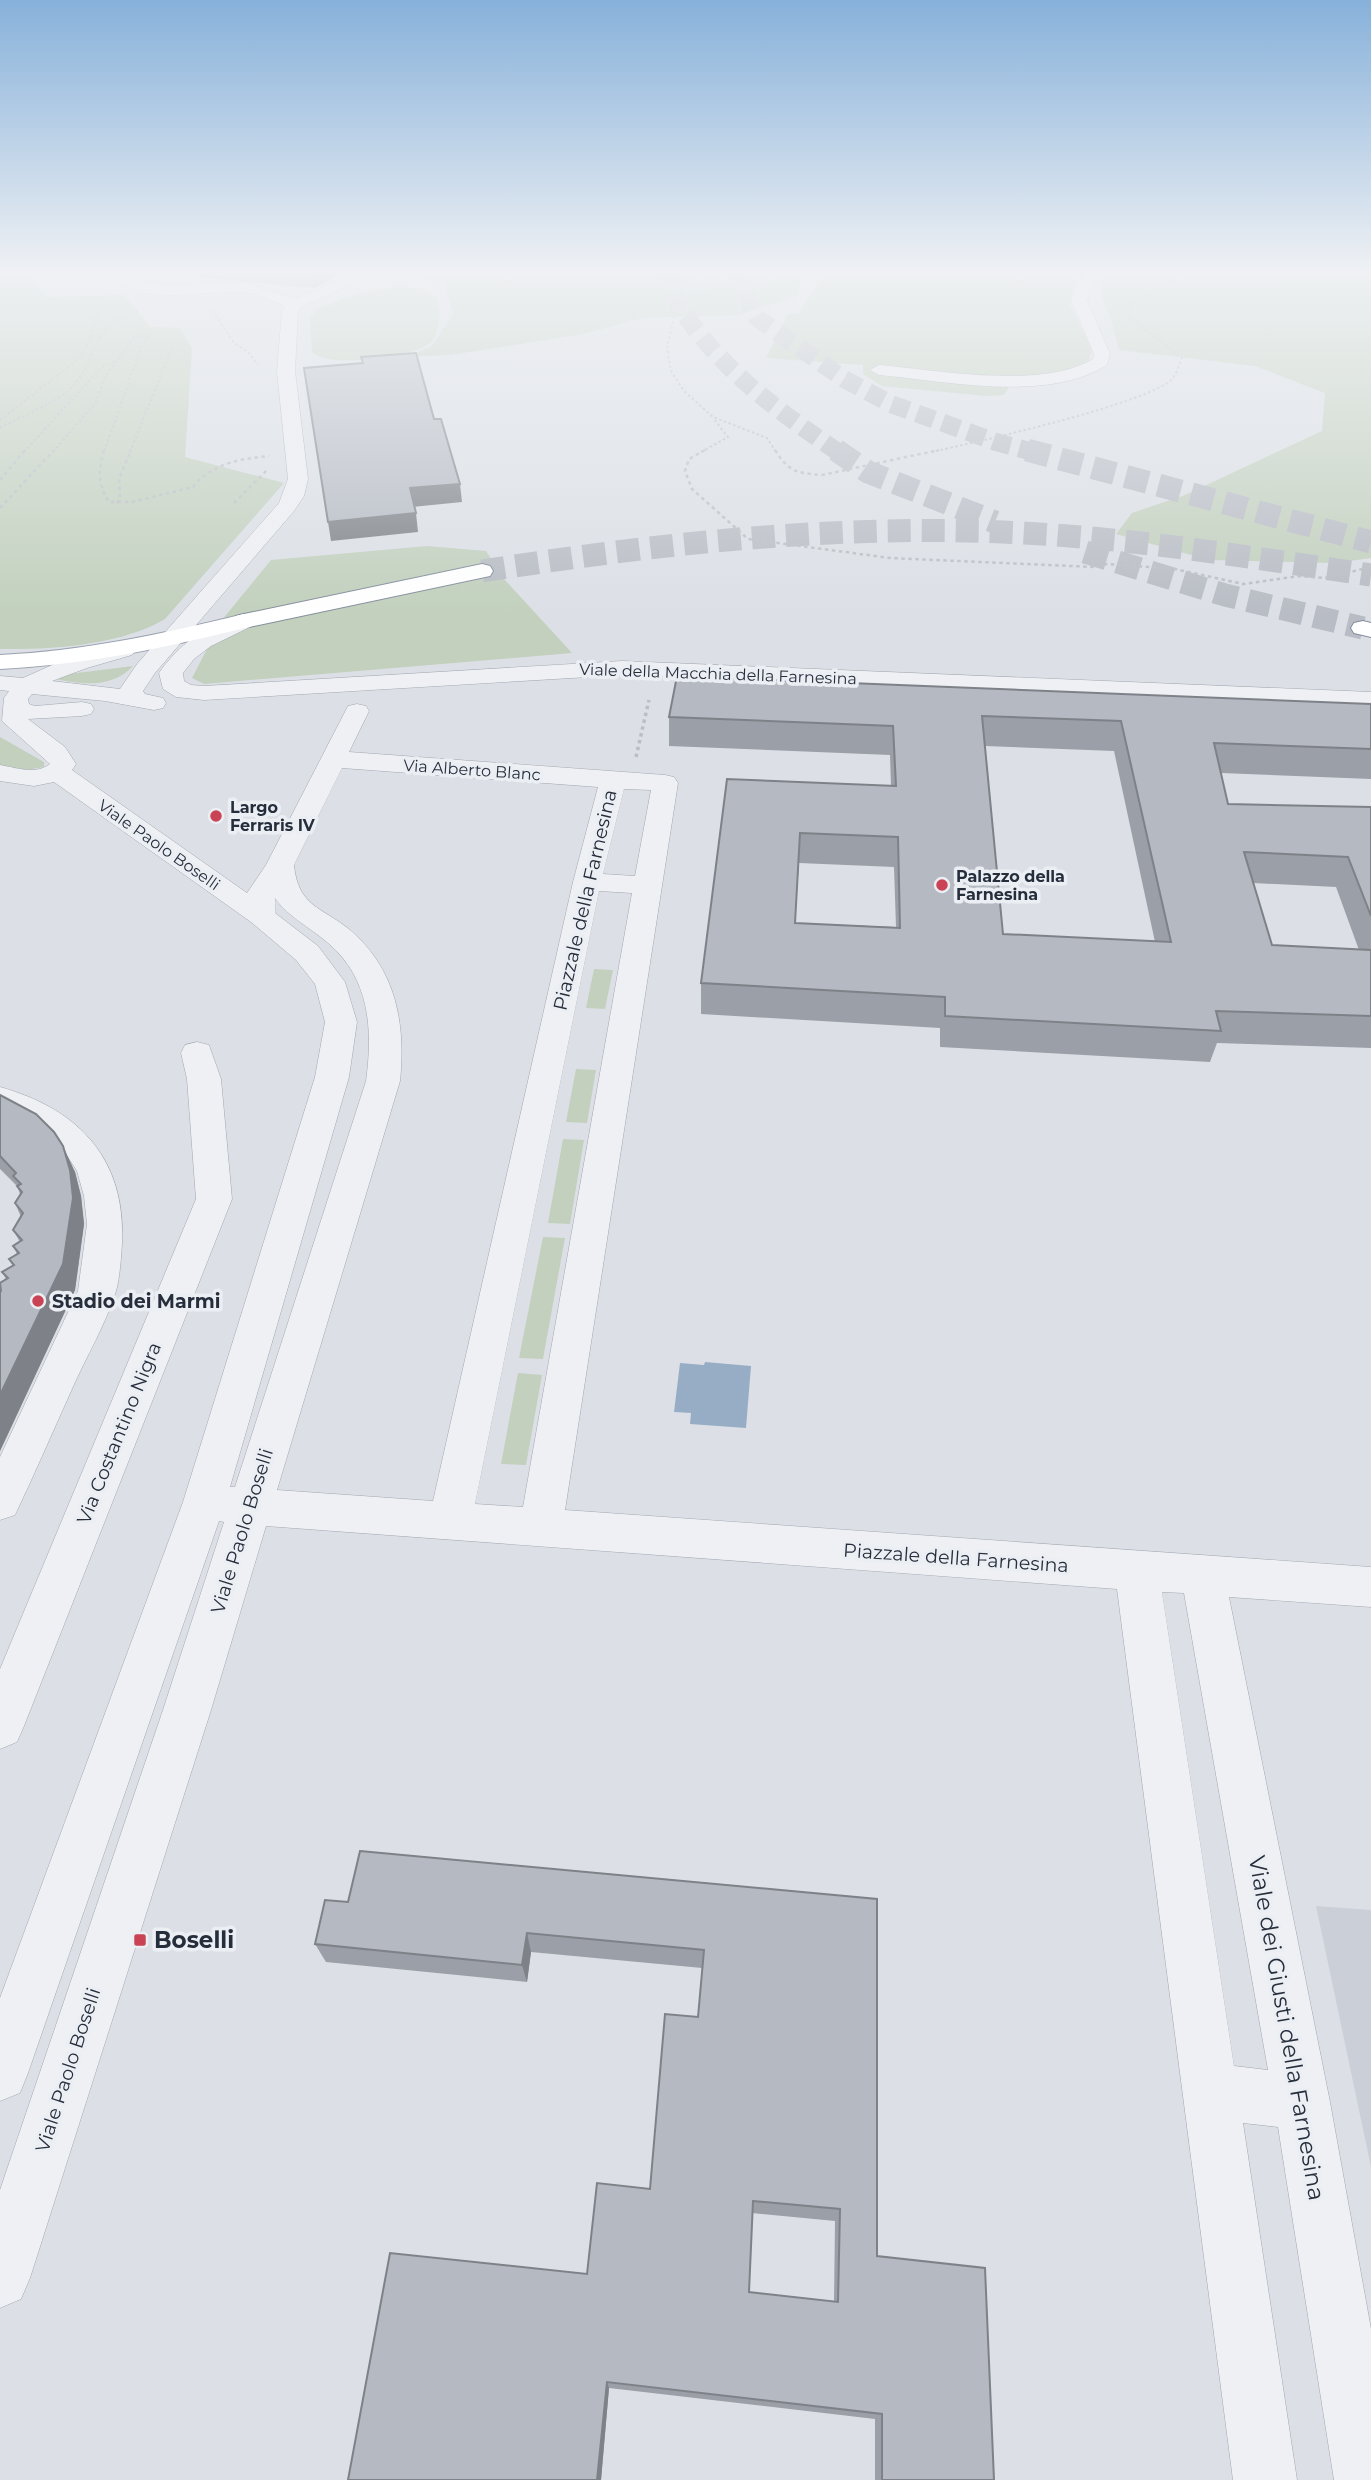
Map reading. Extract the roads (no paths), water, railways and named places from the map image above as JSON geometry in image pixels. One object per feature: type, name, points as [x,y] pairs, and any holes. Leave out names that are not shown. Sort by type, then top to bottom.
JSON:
[{"type":"main road","points":[[0,662],[75,657],[124,650],[244,621],[482,571]]},
{"type":"street","points":[[135,699],[130,693],[133,686],[167,641],[273,524],[294,496],[298,479],[287,384]]},
{"type":"street","name":"Viale della Macchia della Farnesina","points":[[244,621],[210,635],[190,649],[171,673],[172,684],[185,692],[204,693],[575,669],[643,669],[1371,699]]},
{"type":"street","points":[[13,703],[46,672],[124,650]]},
{"type":"street","points":[[643,669],[753,689]]},
{"type":"street","name":"Viale della Macchia della Farnesina","points":[[338,717],[389,693],[476,685],[575,682],[1371,715]]},
{"type":"street","points":[[13,703],[135,699],[180,704],[323,695],[346,702],[338,717],[332,759],[280,865],[261,893],[261,916]]},
{"type":"street","points":[[13,703],[175,713],[292,707],[338,717]]},
{"type":"street","name":"Viale Paolo Boselli","points":[[0,2277],[187,1710],[227,1505],[340,1038],[338,1007],[330,982],[306,953],[261,916],[57,763],[15,721],[13,703]]},
{"type":"street","points":[[0,773],[45,777],[57,763],[49,742],[51,732],[60,723],[88,709]]},
{"type":"street","name":"Via Alberto Blanc","points":[[332,759],[613,780]]},
{"type":"street","name":"Piazzale della Farnesina","points":[[450,1522],[587,882],[613,780],[665,783],[541,1528]]},
{"type":"street","name":"Viale Paolo Boselli","points":[[0,2073],[130,1705],[227,1505],[383,1081],[388,1045],[382,1006],[366,966],[342,939],[285,893],[280,865]]},
{"type":"street","points":[[587,882],[649,885]]},
{"type":"street","name":"Via Costantino Nigra","points":[[0,1726],[214,1199],[204,1079],[197,1053]]},
{"type":"street","points":[[0,1098],[22,1106],[51,1122],[75,1143],[105,1198],[107,1225],[97,1291],[0,1502]]},
{"type":"street","name":"Piazzale della Farnesina","points":[[227,1505],[1371,1587]]},
{"type":"street","points":[[1137,1572],[1265,2480]]},
{"type":"street","name":"Viale dei Giusti della Farnesina","points":[[1203,1576],[1302,2102],[1366,2480]]},
{"type":"street","points":[[130,1705],[187,1710]]},
{"type":"street","points":[[1210,2091],[1302,2102]]},
{"type":"water","points":[[705,1362],[751,1366],[746,1428],[690,1424],[691,1413],[674,1412],[680,1363],[704,1365]]},
{"type":"tunnel","points":[[748,384],[838,452]]},
{"type":"tunnel","points":[[853,384],[891,404],[996,442],[1033,452]]},
{"type":"tunnel","points":[[836,450],[868,472],[995,522]]},
{"type":"tunnel","points":[[1027,450],[1371,542]]},
{"type":"tunnel","points":[[482,571],[742,539],[872,531],[937,531],[1096,538],[1371,575]]},
{"type":"tunnel","points":[[1085,552],[1225,595],[1363,628]]},
{"type":"place","name":"Largo Ferraris IV","points":[[216,816]]},
{"type":"place","name":"Palazzo della Farnesina","points":[[942,885]]},
{"type":"place","name":"Stadio dei Marmi","points":[[38,1301]]},
{"type":"place","name":"Boselli","points":[[140,1940]]}]
